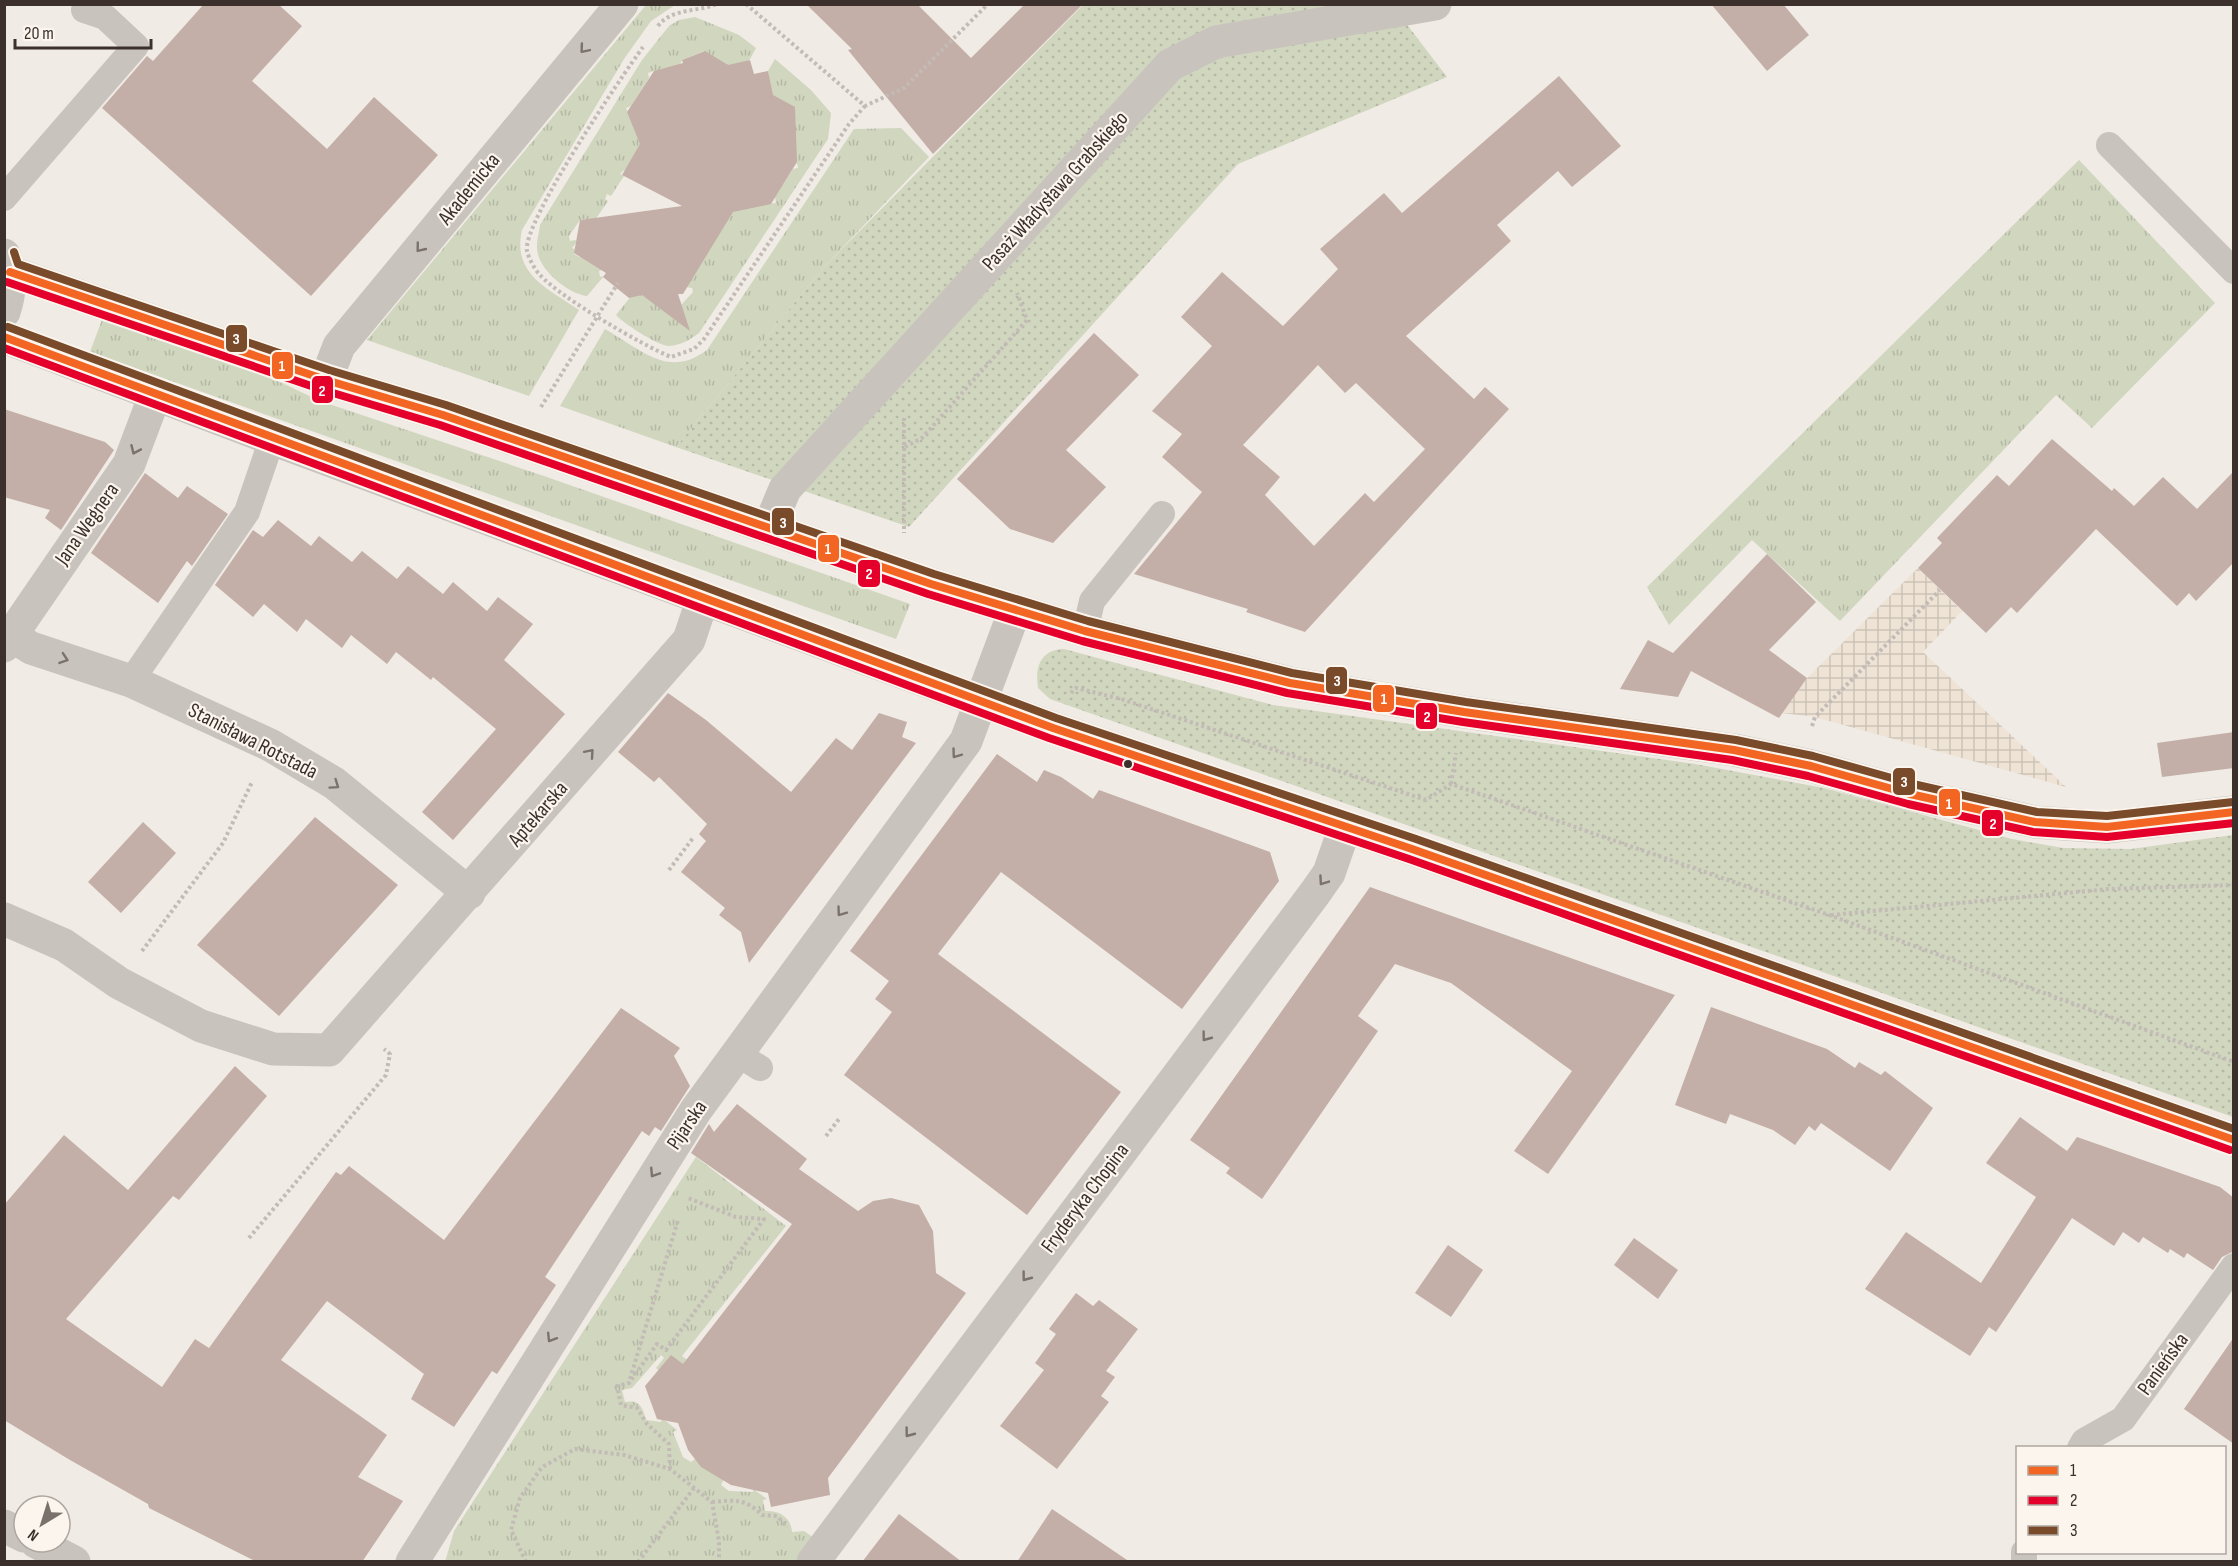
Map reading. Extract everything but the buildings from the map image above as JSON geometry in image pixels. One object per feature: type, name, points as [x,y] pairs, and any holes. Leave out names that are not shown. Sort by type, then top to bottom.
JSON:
[{"type":"street","name":"Akademicka","points":[[326,380],[339,346],[622,4]]},
{"type":"street","name":"Pasaż Władysława Grabskiego","points":[[769,527],[785,489],[1170,65],[1215,42],[1435,4]]},
{"type":"street","points":[[4,312],[10,293],[7,263],[326,380],[443,415],[1015,610],[1085,631],[1290,683],[1476,714],[1734,750],[1811,766],[1910,794],[2035,822],[2107,827],[2234,812]]},
{"type":"street","points":[[4,337],[981,702],[1345,827],[2234,1140]]},
{"type":"street","name":"Jana Wegnera","points":[[8,641],[129,464],[155,395]]},
{"type":"street","name":"Aptekarska","points":[[119,983],[201,1026],[239,1040],[273,1049],[329,1050],[689,640],[704,598]]},
{"type":"street","name":"Pijarska","points":[[412,1562],[652,1176],[696,1110],[749,1061],[966,741],[1015,610]]},
{"type":"street","name":"Stanisława Rotstada","points":[[8,641],[131,681],[270,745],[334,783],[469,893]]},
{"type":"street","name":"Fryderyka Chopina","points":[[813,1562],[1329,873],[1345,827]]},
{"type":"street","points":[[4,919],[64,945],[119,983]]},
{"type":"street","points":[[59,1554],[74,1562]]},
{"type":"lane","points":[[4,198],[136,46],[102,11]]},
{"type":"lane","points":[[2109,145],[2234,271]]},
{"type":"lane","points":[[131,681],[247,512],[272,439]]},
{"type":"lane","points":[[1085,631],[1092,601],[1162,514]]},
{"type":"lane","name":"Panieńska","points":[[2081,1446],[2085,1441],[2122,1419],[2234,1266]]},
{"type":"path","points":[[656,29],[663,20],[682,12],[717,4]]},
{"type":"path","points":[[746,4],[865,106]]},
{"type":"path","points":[[649,39],[547,199],[528,239],[527,251],[539,274],[598,316],[671,357],[694,349],[704,339],[849,124],[865,106],[904,88],[988,4]]},
{"type":"path","points":[[905,447],[922,438],[1027,320],[1022,301],[1005,272],[993,258]]},
{"type":"path","points":[[538,410],[618,283]]},
{"type":"path","points":[[889,375],[904,389],[904,538]]},
{"type":"path","points":[[1811,730],[1815,717],[1940,590]]},
{"type":"path","points":[[1069,695],[1076,688],[1121,699],[1426,800],[1451,784],[1458,742]]},
{"type":"path","points":[[119,983],[222,843],[270,745]]},
{"type":"path","points":[[1451,784],[1829,915],[2234,1062]]},
{"type":"path","points":[[669,870],[693,838]]},
{"type":"path","points":[[1829,915],[2109,889],[2234,885]]},
{"type":"path","points":[[249,1238],[386,1075],[390,1054],[355,1020]]},
{"type":"path","points":[[826,1136],[839,1119]]},
{"type":"path","points":[[670,1469],[669,1444],[647,1424],[637,1408],[621,1405],[617,1386],[629,1383],[657,1344],[666,1350],[764,1219],[736,1216],[685,1197]]},
{"type":"path","points":[[629,1383],[678,1219]]},
{"type":"path","points":[[526,1562],[511,1530],[520,1498],[542,1467],[575,1449],[624,1455],[670,1469],[712,1502],[736,1500],[751,1504],[762,1515],[777,1516],[787,1527]]},
{"type":"path","points":[[638,1562],[694,1488]]},
{"type":"path","points":[[712,1502],[719,1562]]},
{"type":"green space","points":[[646,5],[675,5],[651,21],[624,59],[522,230],[520,245],[527,269],[544,287],[579,310],[529,396],[367,340]]},
{"type":"green space","points":[[1083,5],[1392,5],[1447,77],[1238,164],[909,527],[676,447],[824,267]]},
{"type":"green space","points":[[695,17],[739,35],[756,48],[750,59],[732,72],[704,51],[682,60],[674,76],[656,76],[654,71],[648,73],[649,78],[631,106],[626,108],[628,113],[656,126],[637,149],[639,152],[627,171],[624,170],[620,174],[624,176],[611,196],[607,194],[605,199],[608,201],[595,220],[585,223],[585,219],[580,220],[569,236],[570,241],[575,240],[580,244],[576,243],[572,248],[576,250],[574,254],[579,257],[582,254],[605,269],[599,271],[600,277],[604,276],[587,296],[572,291],[557,281],[541,261],[537,247],[540,225],[642,60],[669,26],[679,20]]},
{"type":"green space","points":[[775,59],[811,90],[831,113],[828,139],[699,333],[677,345],[664,345],[633,328],[616,315],[636,290],[681,305],[693,292],[692,288],[681,286],[730,209],[776,203],[775,197],[793,169],[798,168],[797,163],[792,164],[795,108],[764,93],[770,83],[768,71]]},
{"type":"green space","points":[[901,128],[929,157],[824,267],[676,447],[560,406],[605,329],[643,353],[667,362],[680,362],[707,350],[854,129]]},
{"type":"green space","points":[[2079,160],[2215,303],[2092,428],[2056,395],[1840,621],[1752,540],[1669,625],[1647,587]]},
{"type":"green space","points":[[103,317],[282,383],[320,401],[541,475],[910,604],[896,639],[90,352]]},
{"type":"green space","points":[[1064,649],[1273,705],[1695,764],[1824,788],[2012,839],[2063,848],[2131,849],[2233,835],[2233,1117],[1050,699],[1038,688],[1037,673],[1044,656]]},
{"type":"green space","points":[[696,1157],[786,1226],[682,1356],[694,1365],[678,1386],[656,1368],[664,1358],[661,1355],[632,1388],[622,1390],[625,1402],[630,1401],[640,1405],[646,1420],[661,1422],[662,1418],[677,1430],[673,1432],[683,1457],[691,1462],[698,1457],[725,1477],[721,1485],[729,1491],[753,1492],[753,1489],[767,1499],[763,1500],[765,1511],[775,1512],[787,1518],[792,1532],[804,1531],[817,1540],[801,1561],[445,1562],[454,1531]]},
{"type":"shaded area","points":[[1918,568],[1962,611],[1923,652],[2066,787],[1815,717],[1782,713],[1807,678]]},
{"type":"transit line","name":"3","points":[[14,252],[18,264],[329,370],[446,405],[934,574],[1088,621],[1292,673],[1466,702],[1736,740],[1813,756],[1913,784],[2037,812],[2107,816],[2233,802]]},
{"type":"transit line","name":"1","points":[[10,272],[326,380],[443,415],[931,584],[1085,631],[1290,683],[1464,712],[1734,750],[1811,766],[1910,794],[2035,822],[2107,827],[2234,812]]},
{"type":"transit line","name":"2","points":[[7,282],[323,390],[440,425],[928,594],[1082,641],[1287,693],[1463,722],[1732,760],[1808,776],[1908,804],[2033,832],[2107,837],[2234,823]]},
{"type":"transit line","name":"3","points":[[8,327],[1056,718],[1416,839],[2234,1129]]},
{"type":"transit line","name":"1","points":[[4,337],[1053,728],[1412,849],[2234,1140]]},
{"type":"transit line","name":"2","points":[[4,348],[1049,738],[1409,859],[2230,1150]]}]
